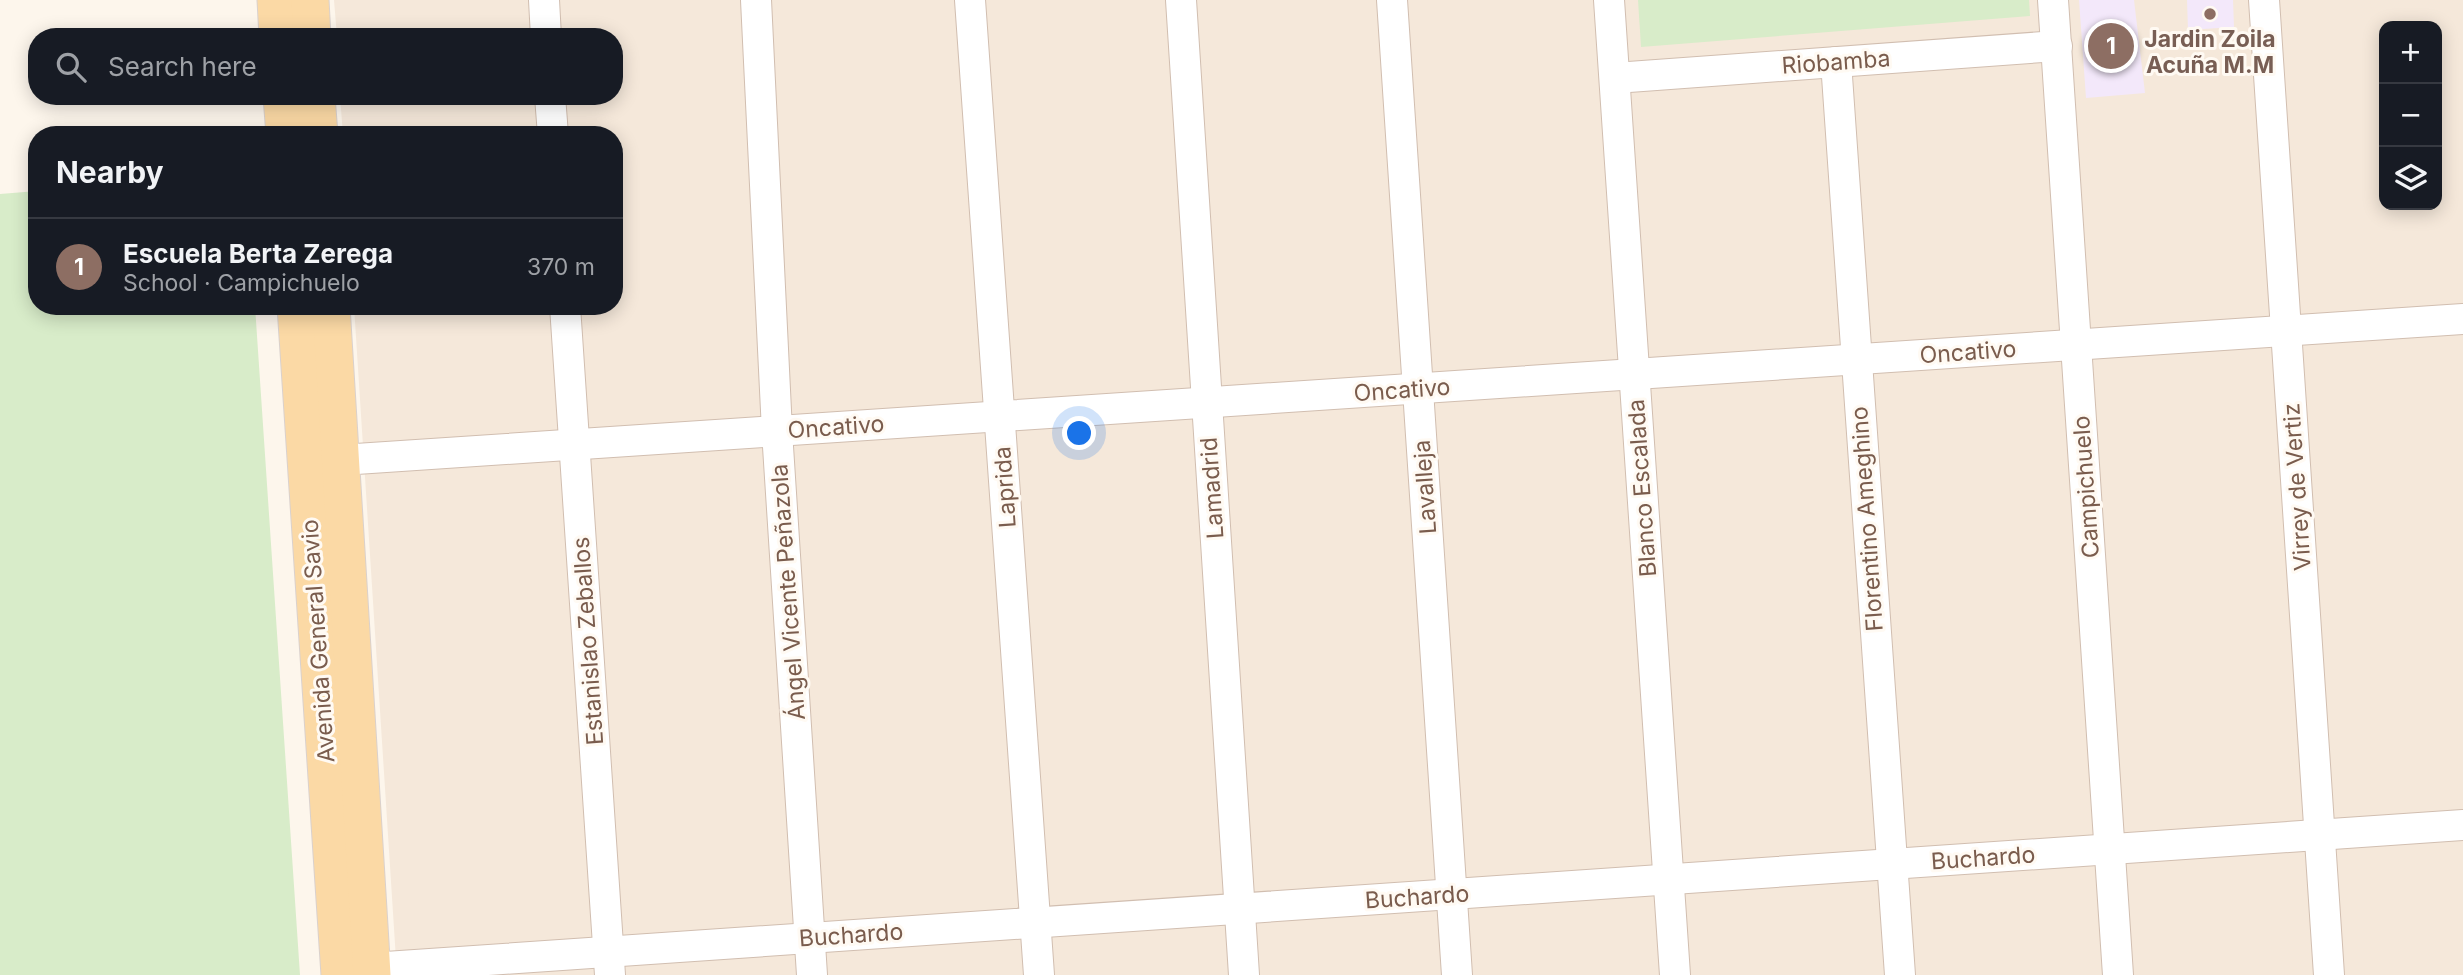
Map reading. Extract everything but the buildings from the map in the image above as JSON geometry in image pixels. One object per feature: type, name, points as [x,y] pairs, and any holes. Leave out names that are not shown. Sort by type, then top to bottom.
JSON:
[{"type":"main road","points":[[276,0],[278,28]]},
{"type":"main road","points":[[310,0],[312,28]]},
{"type":"main road","points":[[283,105],[284,126]]},
{"type":"main road","points":[[317,105],[318,126]]},
{"type":"main road","name":"Avenida General Savio","points":[[297,315],[361,973]]},
{"type":"main road","name":"Avenida General Savio","points":[[332,315],[341,460],[361,973]]},
{"type":"street","points":[[544,0],[546,28]]},
{"type":"street","name":"Ángel Vicente Peñazola","points":[[756,0],[778,431],[812,975]]},
{"type":"street","name":"Laprida","points":[[970,0],[1039,975]]},
{"type":"street","name":"Lamadrid","points":[[1181,0],[1244,975]]},
{"type":"street","name":"Lavalleja","points":[[1392,0],[1457,975]]},
{"type":"street","name":"Blanco Escalada","points":[[1609,0],[1675,975]]},
{"type":"street","name":"Campichuelo","points":[[2053,0],[2118,975]]},
{"type":"street","name":"Virrey de Vertiz","points":[[2264,0],[2329,975]]},
{"type":"street","name":"Riobamba","points":[[1615,78],[2057,46]]},
{"type":"street","name":"Florentino Ameghino","points":[[1836,62],[1900,975]]},
{"type":"street","points":[[551,105],[553,126]]},
{"type":"street","name":"Estanislao Zeballos","points":[[566,315],[609,963]]},
{"type":"street","name":"Oncativo","points":[[341,460],[2463,319]]},
{"type":"street","name":"Buchardo","points":[[361,973],[609,963],[809,938],[2463,825]]},
{"type":"shaded area","points":[[334,0],[2463,0],[2463,975],[397,975],[355,315],[623,315],[623,126],[342,126],[341,105],[623,105],[623,28],[336,28]]},
{"type":"shaded area","points":[[2079,0],[2134,0],[2145,93],[2086,98]]},
{"type":"shaded area","name":"Jardin Zoila Acuña M.M","points":[[2187,0],[2233,0],[2234,27],[2188,30]]},
{"type":"green space","points":[[1638,0],[2029,0],[2030,16],[1641,47]]},
{"type":"green space","points":[[28,192],[28,315],[256,315],[300,975],[0,975],[0,194]]},
{"type":"place","name":"Jardin Zoila Acuña M.M","points":[[2210,14]]},
{"type":"place","name":"Escuela Berta Zerega","points":[[2111,46]]}]
